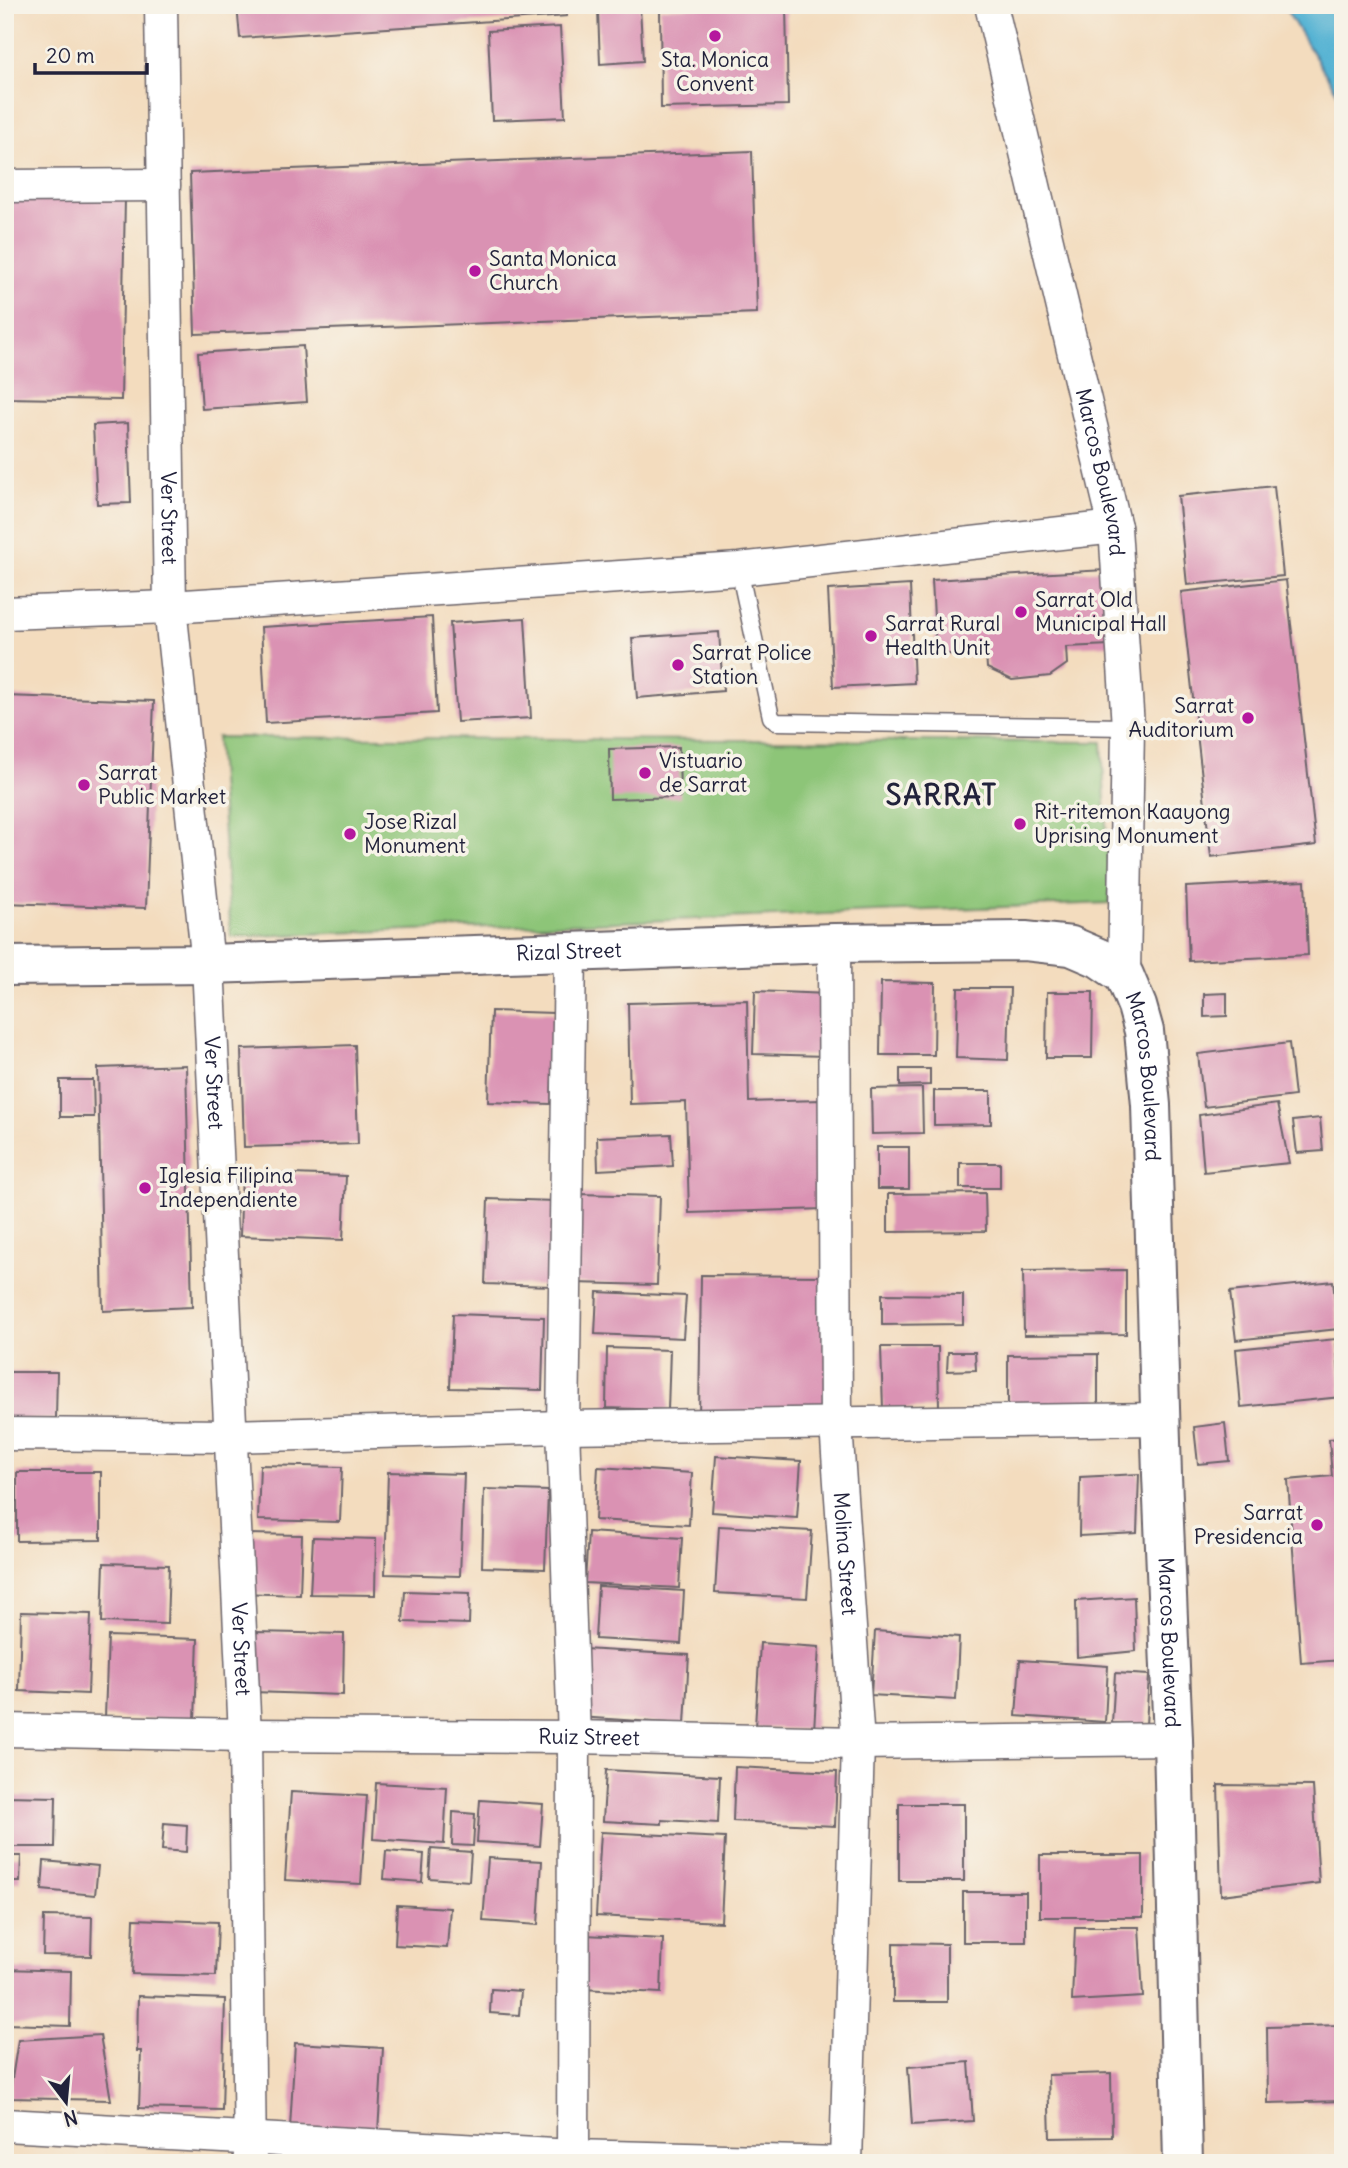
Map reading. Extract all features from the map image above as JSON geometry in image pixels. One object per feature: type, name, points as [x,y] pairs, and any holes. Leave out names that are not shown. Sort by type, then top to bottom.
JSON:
[{"type":"main road","name":"Rizal Street","points":[[5,966],[208,964],[834,943],[1025,941],[1071,946],[1099,958],[1124,975]]},
{"type":"main road","name":"Marcos Boulevard","points":[[1124,975],[1144,1031],[1151,1105],[1173,1739],[1183,2163]]},
{"type":"street","name":"Ver Street","points":[[161,5],[170,607],[208,964],[245,1735],[250,2151]]},
{"type":"street","name":"Marcos Boulevard","points":[[991,5],[1115,527],[1128,727],[1124,975]]},
{"type":"street","points":[[5,186],[164,185]]},
{"type":"street","points":[[5,613],[170,607],[739,569],[1115,527]]},
{"type":"street","name":"Molina Street","points":[[834,943],[836,1425],[858,1743],[846,2163]]},
{"type":"street","points":[[570,952],[564,1427],[574,1737],[573,2159]]},
{"type":"street","points":[[5,1434],[230,1436],[564,1427],[1160,1419]]},
{"type":"street","name":"Ruiz Street","points":[[5,1730],[858,1743],[1173,1739]]},
{"type":"street","points":[[5,2126],[250,2151],[839,2163]]},
{"type":"lane","points":[[739,569],[771,717],[776,722],[1128,727]]},
{"type":"green space","points":[[217,737],[1102,742],[1110,903],[231,937]]},
{"type":"water","points":[[1283,5],[1343,5],[1343,102]]},
{"type":"building","points":[[237,5],[566,5],[567,16],[240,38]]},
{"type":"building","points":[[786,5],[788,105],[661,108],[660,8]]},
{"type":"building","points":[[640,7],[643,61],[600,64],[598,10]]},
{"type":"building","points":[[560,27],[565,117],[492,120],[488,31]]},
{"type":"building","name":"Santa Monica Church","points":[[752,151],[757,313],[195,334],[190,173]]},
{"type":"building","points":[[5,196],[125,198],[121,400],[5,398]]},
{"type":"building","points":[[303,346],[307,402],[202,409],[198,353]]},
{"type":"building","points":[[128,423],[131,503],[97,504],[93,425]]},
{"type":"building","points":[[1274,486],[1283,576],[1187,585],[1178,496]]},
{"type":"building","name":"Sarrat Old Municipal Hall","points":[[1105,570],[1110,645],[1066,647],[1067,664],[1050,676],[1012,680],[987,668],[986,652],[936,655],[932,580]]},
{"type":"building","name":"Sarrat Auditorium","points":[[1286,580],[1316,845],[1211,857],[1181,592]]},
{"type":"building","name":"Sarrat Rural Health Unit","points":[[910,585],[914,683],[833,687],[828,590]]},
{"type":"building","points":[[432,617],[437,713],[266,723],[261,627]]},
{"type":"building","points":[[525,618],[531,718],[457,722],[450,623]]},
{"type":"building","name":"Sarrat Police Station","points":[[719,632],[723,691],[637,698],[632,638]]},
{"type":"building","name":"Sarrat Public Market","points":[[5,696],[154,701],[146,908],[5,903]]},
{"type":"building","name":"Vistuario de Sarrat","points":[[679,747],[680,797],[610,799],[609,749]]},
{"type":"building","points":[[1305,881],[1308,955],[1189,961],[1186,887]]},
{"type":"building","points":[[881,982],[935,983],[934,1055],[880,1055]]},
{"type":"building","points":[[958,988],[1010,988],[1008,1060],[956,1058]]},
{"type":"building","points":[[755,991],[828,994],[826,1056],[753,1054]]},
{"type":"building","points":[[1047,992],[1093,992],[1092,1058],[1046,1058]]},
{"type":"building","points":[[1227,993],[1227,1016],[1204,1017],[1204,994]]},
{"type":"building","points":[[747,1000],[749,1102],[822,1100],[825,1209],[689,1213],[686,1102],[630,1104],[628,1003]]},
{"type":"building","points":[[491,1011],[554,1013],[551,1104],[488,1102]]},
{"type":"building","points":[[1289,1043],[1295,1096],[1204,1107],[1198,1054]]},
{"type":"building","points":[[355,1045],[358,1144],[244,1147],[241,1049]]},
{"type":"building","name":"Iglesia Filipina Independiente","points":[[186,1065],[192,1307],[103,1311],[98,1068]]},
{"type":"building","points":[[900,1069],[930,1069],[930,1085],[900,1086]]},
{"type":"building","points":[[60,1080],[93,1080],[94,1117],[60,1117]]},
{"type":"building","points":[[922,1088],[923,1133],[872,1134],[871,1089]]},
{"type":"building","points":[[934,1091],[991,1091],[991,1124],[934,1125]]},
{"type":"building","points":[[1277,1104],[1289,1163],[1204,1172],[1199,1115]]},
{"type":"building","points":[[1320,1118],[1323,1151],[1297,1153],[1293,1121]]},
{"type":"building","points":[[671,1134],[673,1166],[598,1170],[597,1137]]},
{"type":"building","points":[[877,1147],[909,1147],[909,1189],[877,1189]]},
{"type":"building","points":[[960,1163],[1000,1163],[1000,1188],[960,1188]]},
{"type":"building","points":[[242,1172],[346,1176],[343,1240],[240,1236]]},
{"type":"building","points":[[985,1193],[986,1231],[888,1232],[888,1194]]},
{"type":"building","points":[[577,1194],[660,1196],[657,1285],[573,1283]]},
{"type":"building","points":[[488,1199],[555,1201],[553,1286],[485,1284]]},
{"type":"building","points":[[1126,1270],[1126,1334],[1024,1335],[1023,1271]]},
{"type":"building","points":[[701,1275],[829,1276],[828,1419],[699,1418]]},
{"type":"building","points":[[1333,1281],[1338,1329],[1236,1340],[1230,1292]]},
{"type":"building","points":[[597,1292],[686,1296],[683,1338],[595,1334]]},
{"type":"building","points":[[882,1294],[963,1295],[963,1324],[882,1325]]},
{"type":"building","points":[[453,1314],[544,1317],[542,1390],[450,1388]]},
{"type":"building","points":[[1336,1339],[1341,1397],[1241,1407],[1236,1349]]},
{"type":"building","points":[[881,1347],[938,1347],[939,1408],[883,1409]]},
{"type":"building","points":[[607,1348],[670,1350],[668,1410],[606,1408]]},
{"type":"building","points":[[948,1352],[975,1352],[976,1370],[947,1371]]},
{"type":"building","points":[[1098,1354],[1098,1407],[1008,1409],[1008,1355]]},
{"type":"building","points":[[5,1372],[57,1372],[56,1419],[5,1419]]},
{"type":"building","points":[[1225,1423],[1229,1461],[1198,1464],[1194,1427]]},
{"type":"building","name":"Sarrat Presidencia","points":[[1343,1438],[1343,1660],[1301,1663],[1288,1480],[1332,1476],[1329,1439]]},
{"type":"building","points":[[716,1456],[801,1461],[797,1518],[712,1512]]},
{"type":"building","points":[[260,1465],[342,1467],[340,1522],[258,1520]]},
{"type":"building","points":[[598,1467],[692,1473],[689,1525],[595,1520]]},
{"type":"building","points":[[17,1472],[101,1472],[101,1540],[17,1541]]},
{"type":"building","points":[[388,1472],[464,1474],[460,1576],[385,1574]]},
{"type":"building","points":[[1139,1474],[1137,1533],[1079,1536],[1080,1477]]},
{"type":"building","points":[[484,1489],[548,1491],[545,1569],[482,1567]]},
{"type":"building","points":[[719,1526],[812,1531],[807,1598],[715,1593]]},
{"type":"building","points":[[588,1532],[682,1538],[679,1588],[585,1583]]},
{"type":"building","points":[[244,1534],[302,1535],[300,1595],[242,1593]]},
{"type":"building","points":[[313,1537],[376,1539],[375,1595],[310,1594]]},
{"type":"building","points":[[104,1563],[169,1565],[167,1624],[102,1622]]},
{"type":"building","points":[[598,1586],[684,1591],[681,1644],[595,1639]]},
{"type":"building","points":[[405,1591],[470,1593],[469,1624],[403,1622]]},
{"type":"building","points":[[1134,1597],[1136,1651],[1077,1657],[1076,1601]]},
{"type":"building","points":[[21,1612],[91,1614],[88,1694],[19,1691]]},
{"type":"building","points":[[875,1631],[959,1637],[956,1700],[871,1695]]},
{"type":"building","points":[[255,1632],[344,1634],[343,1695],[253,1692]]},
{"type":"building","points":[[108,1636],[198,1639],[195,1720],[105,1717]]},
{"type":"building","points":[[760,1643],[819,1647],[814,1730],[755,1727]]},
{"type":"building","points":[[583,1649],[689,1655],[685,1724],[578,1717]]},
{"type":"building","points":[[1020,1660],[1108,1666],[1105,1722],[1016,1716]]},
{"type":"building","points":[[1115,1673],[1149,1675],[1146,1725],[1112,1723]]},
{"type":"building","points":[[735,1767],[837,1772],[835,1826],[733,1821]]},
{"type":"building","points":[[606,1770],[720,1776],[718,1823],[603,1821]]},
{"type":"building","points":[[376,1783],[447,1787],[444,1844],[373,1839]]},
{"type":"building","points":[[1218,1785],[1313,1786],[1319,1883],[1221,1895]]},
{"type":"building","points":[[291,1792],[367,1796],[361,1884],[285,1880]]},
{"type":"building","points":[[5,1796],[56,1797],[55,1847],[5,1847]]},
{"type":"building","points":[[480,1800],[543,1804],[540,1846],[477,1842]]},
{"type":"building","points":[[899,1804],[964,1804],[964,1881],[899,1881]]},
{"type":"building","points":[[453,1812],[475,1814],[473,1846],[452,1845]]},
{"type":"building","points":[[164,1823],[187,1825],[186,1852],[162,1850]]},
{"type":"building","points":[[601,1832],[725,1838],[721,1922],[596,1916]]},
{"type":"building","points":[[431,1849],[471,1852],[469,1881],[429,1878]]},
{"type":"building","points":[[386,1851],[424,1854],[422,1882],[384,1879]]},
{"type":"building","points":[[1040,1855],[1143,1855],[1143,1917],[1040,1917]]},
{"type":"building","points":[[5,1856],[21,1856],[20,1882],[5,1882]]},
{"type":"building","points":[[488,1858],[542,1861],[538,1925],[483,1921]]},
{"type":"building","points":[[44,1861],[98,1866],[95,1895],[42,1890]]},
{"type":"building","points":[[963,1892],[1026,1892],[1026,1942],[963,1942]]},
{"type":"building","points":[[397,1905],[450,1908],[447,1948],[395,1945]]},
{"type":"building","points":[[44,1916],[92,1917],[91,1956],[43,1955]]},
{"type":"building","points":[[134,1919],[218,1922],[216,1976],[132,1974]]},
{"type":"building","points":[[1075,1927],[1139,1927],[1143,1997],[1072,2001]]},
{"type":"building","points":[[585,1935],[663,1939],[661,1993],[582,1989]]},
{"type":"building","points":[[893,1943],[947,1944],[947,2002],[893,2002]]},
{"type":"building","points":[[5,1969],[71,1971],[70,2026],[5,2024]]},
{"type":"building","points":[[491,1989],[521,1991],[519,2015],[490,2013]]},
{"type":"building","points":[[138,1996],[225,1999],[222,2110],[139,2108],[141,2051],[137,2051]]},
{"type":"building","points":[[1343,2025],[1343,2101],[1268,2103],[1267,2027]]},
{"type":"building","points":[[100,2035],[111,2100],[9,2098],[18,2040]]},
{"type":"building","points":[[295,2043],[383,2048],[378,2133],[290,2128]]},
{"type":"building","points":[[969,2062],[973,2121],[912,2125],[908,2067]]},
{"type":"building","points":[[1111,2073],[1112,2137],[1050,2138],[1048,2075]]},
{"type":"place","name":"Sta. Monica Convent","points":[[715,36]]},
{"type":"place","name":"Santa Monica Church","points":[[475,271]]},
{"type":"place","name":"Sarrat Old Municipal Hall","points":[[1021,612]]},
{"type":"place","name":"Sarrat Rural Health Unit","points":[[871,636]]},
{"type":"place","name":"Sarrat Police Station","points":[[678,665]]},
{"type":"place","name":"Sarrat Auditorium","points":[[1248,718]]},
{"type":"place","name":"Vistuario de Sarrat","points":[[645,773]]},
{"type":"place","name":"Sarrat Public Market","points":[[84,785]]},
{"type":"place","name":"Rit-ritemon Kaayong Uprising Monument","points":[[1020,824]]},
{"type":"place","name":"Jose Rizal Monument","points":[[350,834]]},
{"type":"place","name":"Iglesia Filipina Independiente","points":[[145,1188]]},
{"type":"place","name":"Sarrat Presidencia","points":[[1317,1525]]},
{"type":"district","name":"SARRAT","points":[[942,795]]}]
